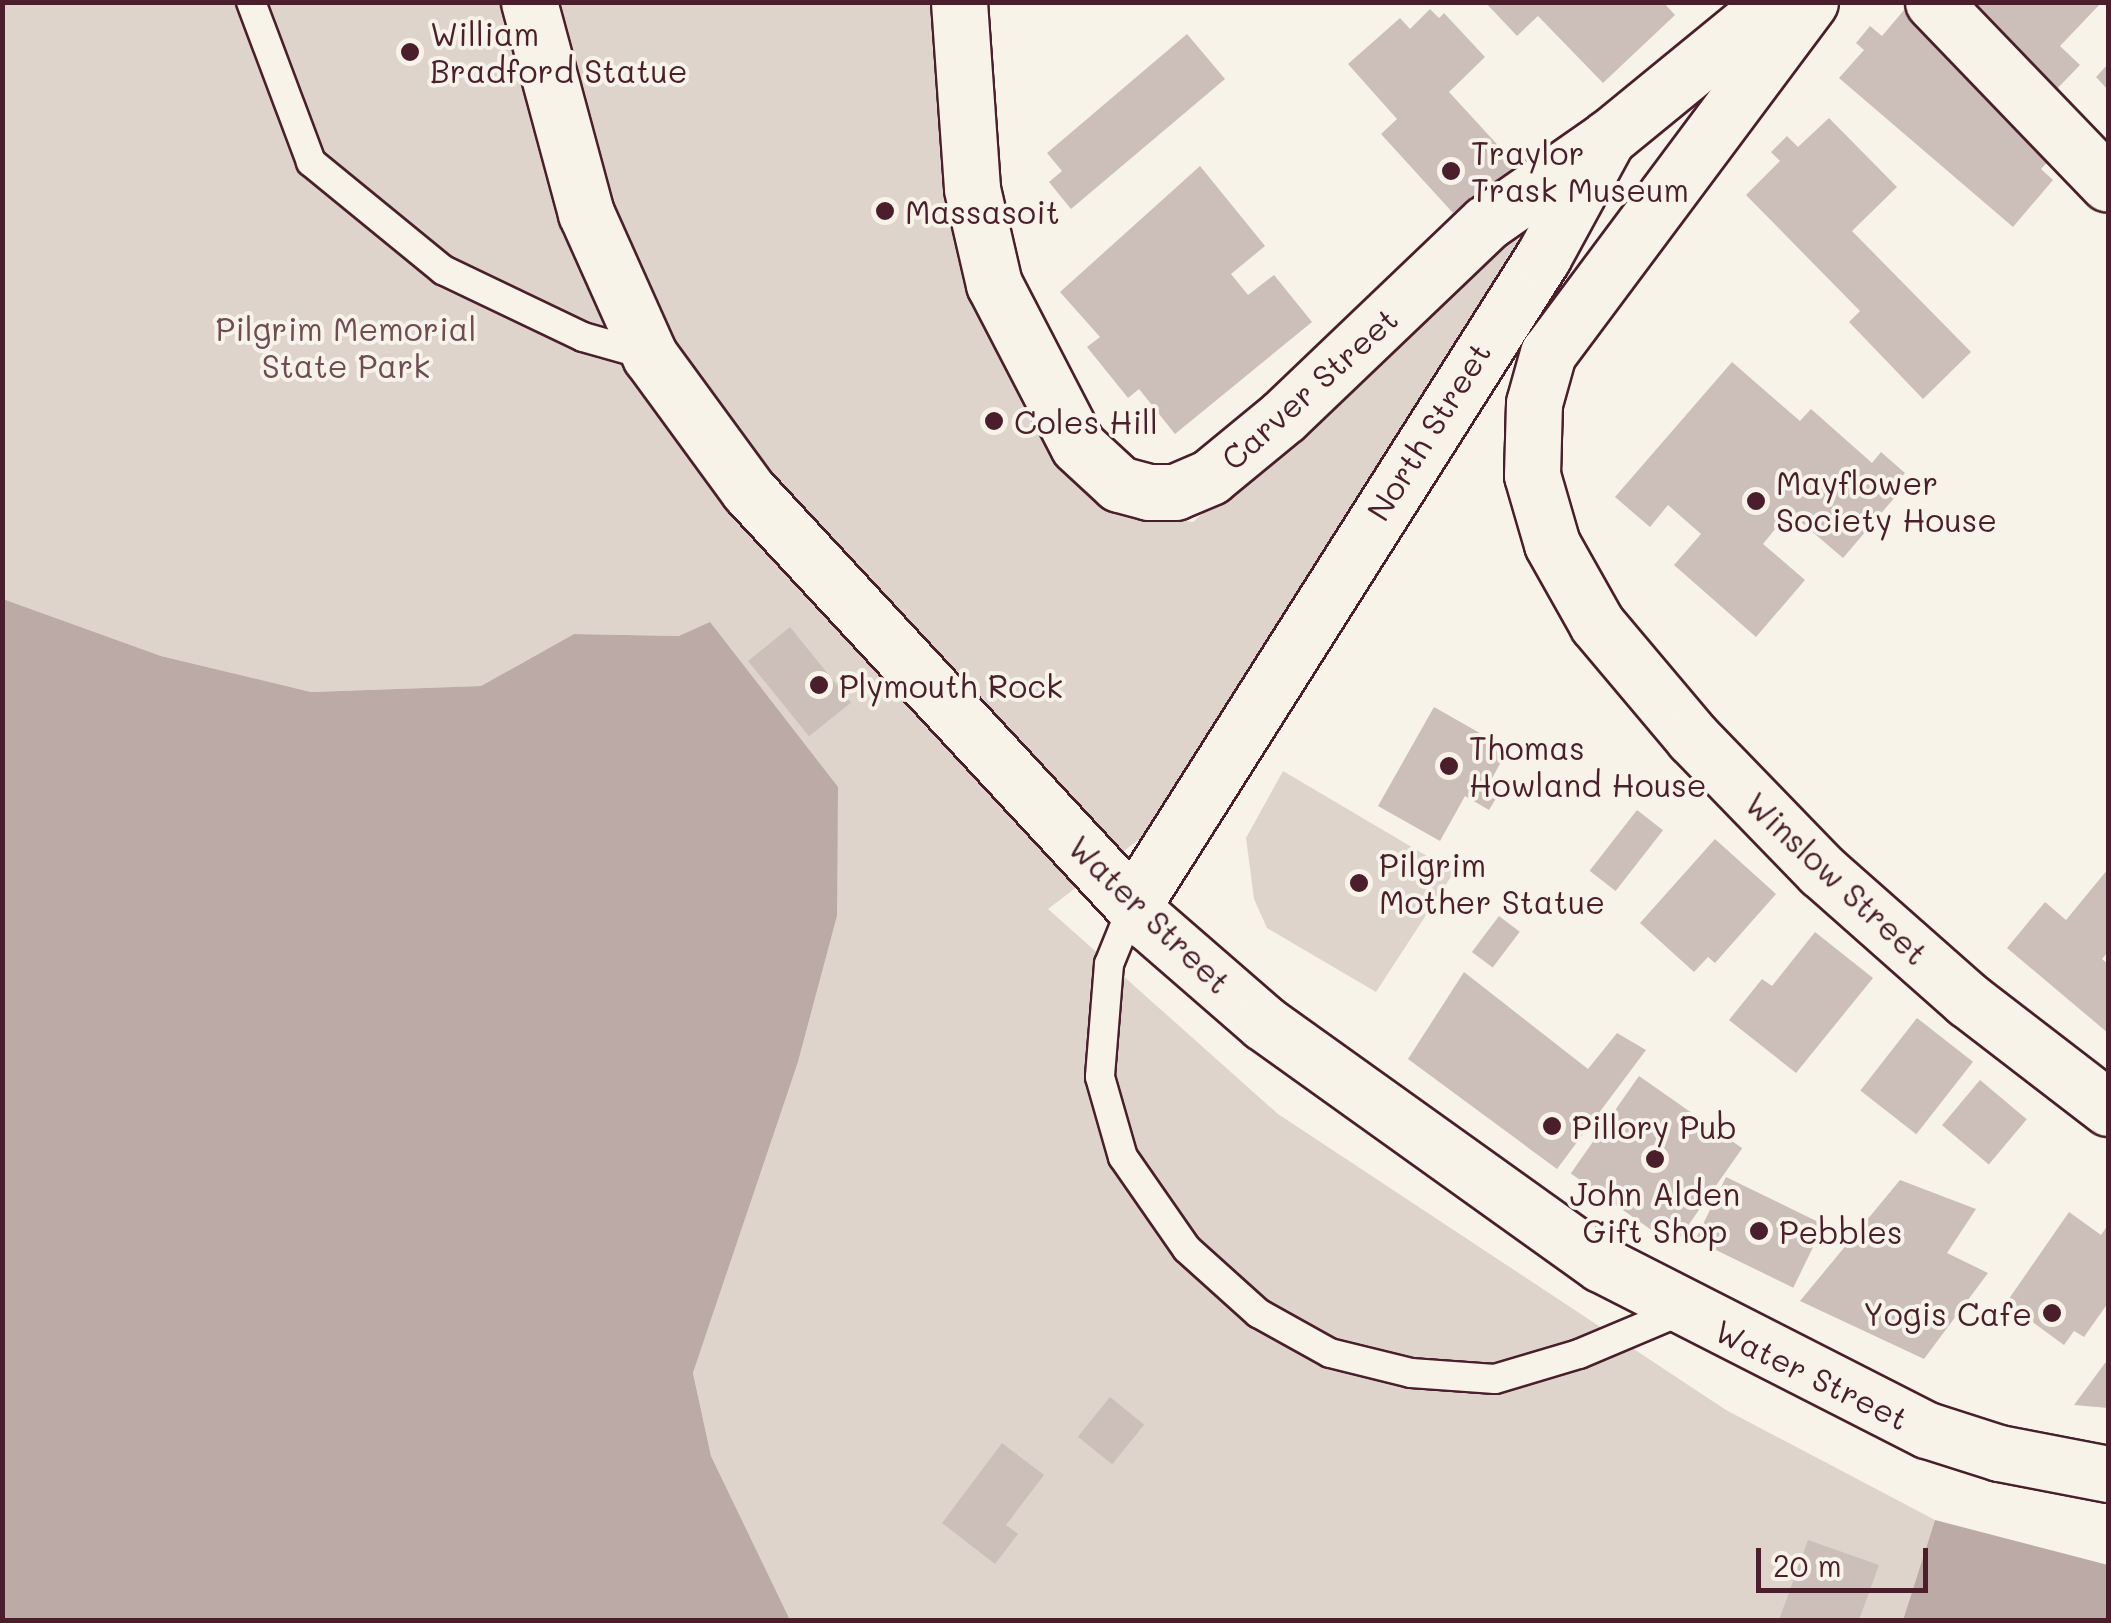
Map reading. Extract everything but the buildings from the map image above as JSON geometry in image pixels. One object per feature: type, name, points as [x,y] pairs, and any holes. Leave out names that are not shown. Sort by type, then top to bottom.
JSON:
[{"type":"street","name":"Water Street","points":[[529,2],[586,214],[650,356],[748,490],[1133,906],[1264,1023],[1423,1141],[1600,1264],[1683,1310],[1927,1430],[1998,1452],[2108,1474]]},
{"type":"street","name":"Carver Street","points":[[959,2],[972,189],[994,284],[1078,446],[1119,484],[1149,492],[1175,492],[1210,477],[1284,416],[1486,223],[1608,138]]},
{"type":"street","name":"North Street","points":[[1133,906],[1542,257],[1608,138],[1774,2]]},
{"type":"street","name":"Winslow Street","points":[[1810,2],[1548,353],[1534,403],[1532,475],[1552,544],[1597,624],[1693,738],[1822,871],[1968,1000],[2108,1108]]},
{"type":"street","points":[[1932,2],[2108,184]]},
{"type":"lane","points":[[251,2],[311,162],[443,270],[583,337],[650,356]]},
{"type":"lane","points":[[1133,906],[1109,964],[1100,1077],[1124,1157],[1187,1250],[1258,1313],[1330,1353],[1411,1374],[1496,1379],[1579,1354],[1683,1310]]},
{"type":"green space","name":"Pilgrim Memorial State Park","points":[[2,3],[940,3],[1013,355],[1104,508],[1193,522],[1516,236],[1526,260],[1188,802],[1048,909],[1278,1114],[1726,1410],[1935,1520],[1903,1620],[790,1620],[711,1456],[693,1373],[798,1062],[837,916],[679,636],[574,634],[481,686],[311,692],[161,656],[3,599]]},
{"type":"green space","points":[[1283,771],[1454,872],[1376,992],[1267,928],[1254,899],[1246,838]]},
{"type":"shaded area","points":[[3,599],[161,656],[311,692],[481,686],[574,634],[679,636],[710,622],[838,787],[837,916],[798,1062],[693,1373],[711,1456],[790,1620],[3,1620]]},
{"type":"shaded area","points":[[1935,1520],[2108,1565],[2108,1620],[1903,1620]]},
{"type":"place","name":"William Bradford Statue","points":[[410,52]]},
{"type":"place","name":"Traylor Trask Museum","points":[[1451,171]]},
{"type":"place","name":"Massasoit","points":[[885,211]]},
{"type":"place","name":"Coles Hill","points":[[994,421]]},
{"type":"place","name":"Mayflower Society House","points":[[1756,501]]},
{"type":"place","name":"Plymouth Rock","points":[[819,685]]},
{"type":"place","name":"Thomas Howland House","points":[[1449,766]]},
{"type":"place","name":"Pilgrim Mother Statue","points":[[1359,883]]},
{"type":"place","name":"Pillory Pub","points":[[1552,1126]]},
{"type":"place","name":"John Alden Gift Shop","points":[[1655,1159]]},
{"type":"place","name":"Pebbles","points":[[1759,1231]]},
{"type":"place","name":"Yogis Cafe","points":[[2052,1313]]}]
